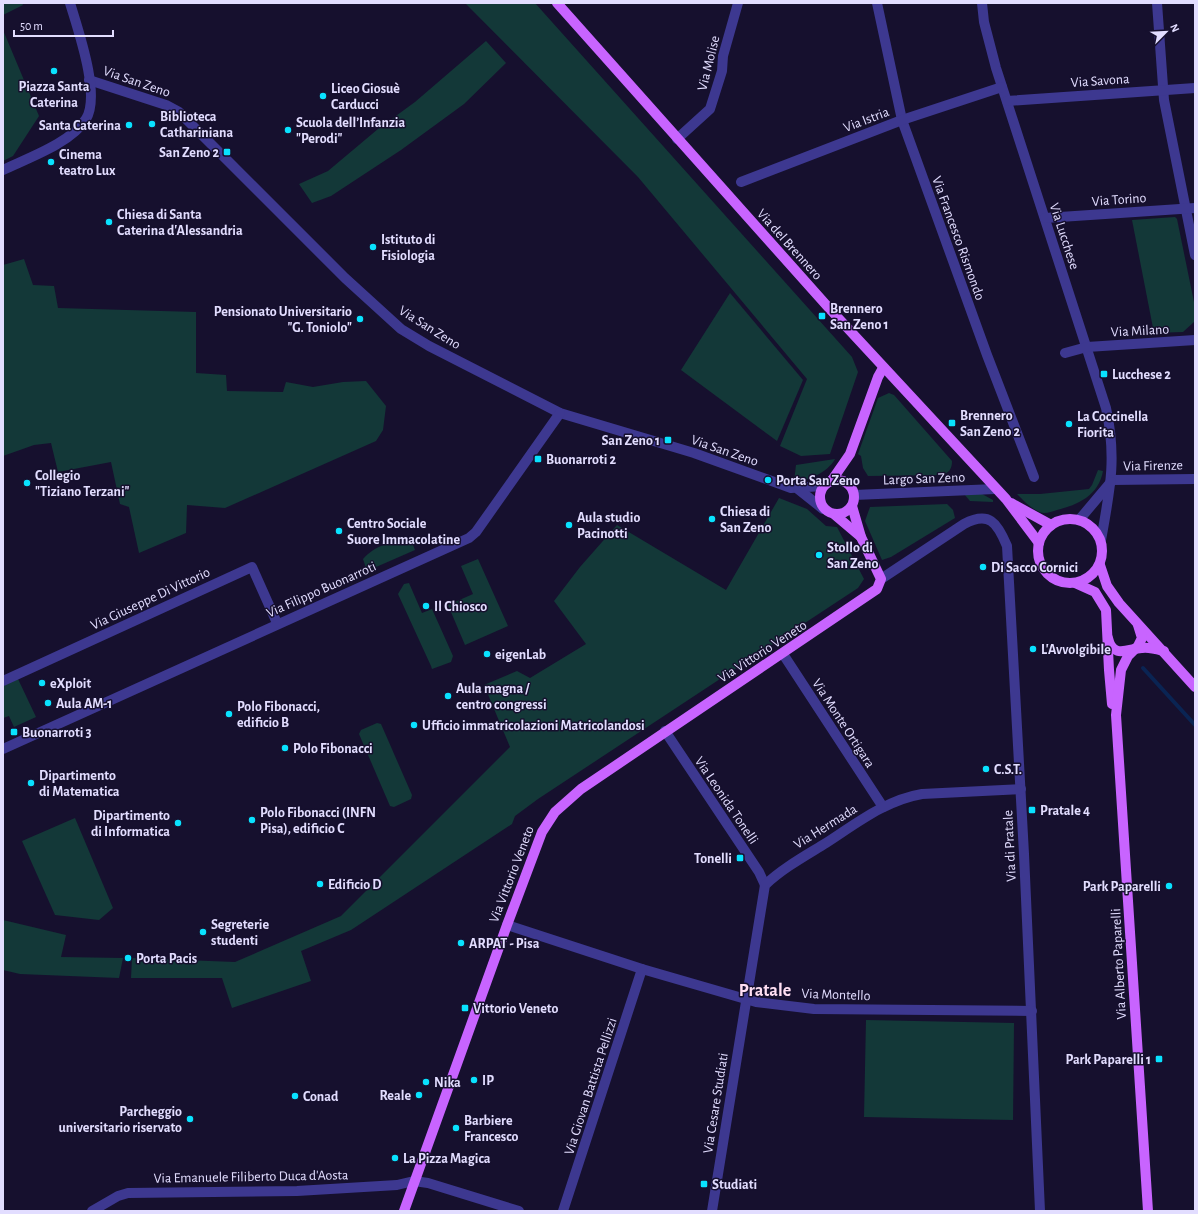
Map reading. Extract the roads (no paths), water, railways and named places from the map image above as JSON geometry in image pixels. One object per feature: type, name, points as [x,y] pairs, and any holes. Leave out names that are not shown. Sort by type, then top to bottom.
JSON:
[{"type":"main road","name":"Via del Brennero","points":[[557,3],[883,368],[1006,500],[1039,543]]},
{"type":"main road","points":[[861,537],[835,515],[823,508],[819,500],[827,483],[850,454],[878,377],[883,368]]},
{"type":"main road","points":[[827,483],[837,480],[846,482],[854,495],[852,506],[861,537],[881,579]]},
{"type":"main road","name":"Via del Brennero","points":[[1006,500],[1051,525]]},
{"type":"main road","points":[[835,515],[847,512],[852,506]]},
{"type":"main road","points":[[1075,583],[1088,578],[1100,565],[1103,552],[1100,540],[1092,527],[1079,520],[1063,519],[1051,525],[1044,533],[1039,543],[1039,559],[1047,573],[1058,581],[1075,583],[1092,590],[1100,599],[1107,613],[1108,638],[1112,645],[1118,650],[1127,652],[1135,648],[1152,648],[1164,651]]},
{"type":"main road","points":[[1100,565],[1110,591],[1119,603],[1195,686]]},
{"type":"main road","name":"Via Vittorio Veneto","points":[[404,1211],[506,925],[542,832],[555,812],[580,789],[872,594],[880,585],[881,579]]},
{"type":"main road","points":[[1135,648],[1142,638],[1138,625]]},
{"type":"main road","name":"Via Alberto Paparelli","points":[[1108,638],[1110,689],[1116,715],[1148,1211]]},
{"type":"main road","name":"Via Alberto Paparelli","points":[[1116,715],[1121,670],[1128,656],[1135,648]]},
{"type":"street","points":[[3,170],[65,139],[85,120],[92,100],[89,80],[70,3]]},
{"type":"street","name":"Via Molise","points":[[677,139],[710,109],[722,71],[723,56],[738,3]]},
{"type":"street","name":"Via Francesco Rismondo","points":[[877,3],[902,120],[987,355],[1034,477]]},
{"type":"street","name":"Via Lucchese","points":[[982,3],[987,35],[1002,87],[1097,376],[1109,421],[1113,466],[1112,480],[1100,540]]},
{"type":"street","points":[[1157,3],[1163,90],[1191,209],[1195,255]]},
{"type":"street","name":"Via San Zeno","points":[[89,80],[166,105],[179,112],[345,278],[401,329],[429,346],[560,413],[694,453],[774,482],[798,489],[823,508]]},
{"type":"street","name":"Via Istria","points":[[741,182],[902,120],[1002,87]]},
{"type":"street","name":"Via Savona","points":[[1007,100],[1195,88]]},
{"type":"street","name":"Via Torino","points":[[1045,218],[1191,209]]},
{"type":"street","name":"Via Milano","points":[[1065,353],[1087,347],[1195,340]]},
{"type":"street","name":"Via Filippo Buonarroti","points":[[3,749],[277,623],[473,536],[560,413]]},
{"type":"street","name":"Via Firenze","points":[[1112,480],[1195,478]]},
{"type":"street","points":[[1079,520],[1112,480]]},
{"type":"street","name":"Via San Zeno","points":[[798,489],[827,483]]},
{"type":"street","name":"Largo San Zeno","points":[[854,495],[995,489]]},
{"type":"street","name":"Via di Pratale","points":[[957,529],[975,519],[985,518],[996,526],[1007,546],[1021,789],[1040,1211]]},
{"type":"street","name":"Via Vittorio Veneto","points":[[881,579],[957,529]]},
{"type":"street","name":"Via Giuseppe Di Vittorio","points":[[3,681],[252,567],[277,623]]},
{"type":"street","name":"Via Monte Ortigara","points":[[782,654],[883,807]]},
{"type":"street","name":"Via Leonida Tonelli","points":[[665,731],[759,872],[765,885]]},
{"type":"street","name":"Via Hermada","points":[[765,885],[782,871],[883,807],[907,797],[922,794],[1021,789]]},
{"type":"street","points":[[746,1000],[765,885]]},
{"type":"street","name":"Via Montello","points":[[506,925],[642,969],[746,1000],[814,1009],[1032,1011]]},
{"type":"street","name":"Via Giovan Battista Pellizzi","points":[[563,1211],[642,969]]},
{"type":"street","name":"Via Cesare Studiati","points":[[712,1211],[746,1000]]},
{"type":"street","points":[[414,1181],[428,1183],[519,1211]]},
{"type":"street","name":"Via Emanuele Filiberto Duca d'Aosta","points":[[92,1211],[118,1196],[128,1193],[333,1189],[397,1185],[414,1181]]},
{"type":"waterway","points":[[1143,668],[1195,725]]},
{"type":"place","name":"Piazza Santa Caterina","points":[[54,71]]},
{"type":"place","name":"Liceo Giosuè Carducci","points":[[323,96]]},
{"type":"place","name":"Biblioteca Cathariniana","points":[[152,124]]},
{"type":"place","name":"Santa Caterina","points":[[129,125]]},
{"type":"place","name":"Scuola dell’Infanzia \"Perodi\"","points":[[288,130]]},
{"type":"place","name":"San Zeno 2","points":[[227,152]]},
{"type":"place","name":"Cinema teatro Lux","points":[[51,162]]},
{"type":"place","name":"Chiesa di Santa Caterina d'Alessandria","points":[[109,222]]},
{"type":"place","name":"Istituto di Fisiologia","points":[[373,247]]},
{"type":"place","name":"Brennero San Zeno 1","points":[[822,316]]},
{"type":"place","name":"Pensionato Universitario \"G. Toniolo\"","points":[[360,319]]},
{"type":"place","name":"Lucchese 2","points":[[1104,374]]},
{"type":"place","name":"Brennero San Zeno 2","points":[[952,423]]},
{"type":"place","name":"La Coccinella Fiorita","points":[[1069,424]]},
{"type":"place","name":"San Zeno 1","points":[[668,440]]},
{"type":"place","name":"Buonarroti 2","points":[[538,459]]},
{"type":"place","name":"Porta San Zeno","points":[[768,480]]},
{"type":"place","name":"Collegio \"Tiziano Terzani\"","points":[[27,483]]},
{"type":"place","name":"Chiesa di San Zeno","points":[[712,519]]},
{"type":"place","name":"Aula studio Pacinotti","points":[[569,525]]},
{"type":"place","name":"Centro Sociale Suore Immacolatine","points":[[339,531]]},
{"type":"place","name":"Stollo di San Zeno","points":[[819,555]]},
{"type":"place","name":"Di Sacco Cornici","points":[[983,567]]},
{"type":"place","name":"Il Chiosco","points":[[426,606]]},
{"type":"place","name":"L'Avvolgibile","points":[[1033,649]]},
{"type":"place","name":"eigenLab","points":[[487,654]]},
{"type":"place","name":"eXploit","points":[[42,683]]},
{"type":"place","name":"Aula magna / centro congressi","points":[[448,696]]},
{"type":"place","name":"Aula AM-1","points":[[48,703]]},
{"type":"place","name":"Polo Fibonacci, edificio B","points":[[229,714]]},
{"type":"place","name":"Ufficio immatricolazioni Matricolandosi","points":[[414,725]]},
{"type":"place","name":"Buonarroti 3","points":[[14,732]]},
{"type":"place","name":"Polo Fibonacci","points":[[285,748]]},
{"type":"place","name":"C.S.T.","points":[[986,769]]},
{"type":"place","name":"Dipartimento di Matematica","points":[[31,783]]},
{"type":"place","name":"Pratale 4","points":[[1032,810]]},
{"type":"place","name":"Polo Fibonacci (INFN Pisa), edificio C","points":[[252,820]]},
{"type":"place","name":"Dipartimento di Informatica","points":[[178,823]]},
{"type":"place","name":"Tonelli","points":[[740,858]]},
{"type":"place","name":"Edificio D","points":[[320,884]]},
{"type":"place","name":"Park Paparelli","points":[[1169,886]]},
{"type":"place","name":"Segreterie studenti","points":[[203,932]]},
{"type":"place","name":"ARPAT - Pisa","points":[[461,943]]},
{"type":"place","name":"Porta Pacis","points":[[128,958]]},
{"type":"place","name":"Vittorio Veneto","points":[[465,1008]]},
{"type":"place","name":"Park Paparelli 1","points":[[1159,1059]]},
{"type":"place","name":"IP","points":[[474,1080]]},
{"type":"place","name":"Nika","points":[[426,1082]]},
{"type":"place","name":"Reale","points":[[419,1095]]},
{"type":"place","name":"Conad","points":[[295,1096]]},
{"type":"place","name":"Parcheggio universitario riservato","points":[[190,1119]]},
{"type":"place","name":"Barbiere Francesco","points":[[456,1128]]},
{"type":"place","name":"La Pizza Magica","points":[[395,1158]]},
{"type":"place","name":"Studiati","points":[[704,1184]]},
{"type":"district","name":"Pratale","points":[[765,990]]}]
